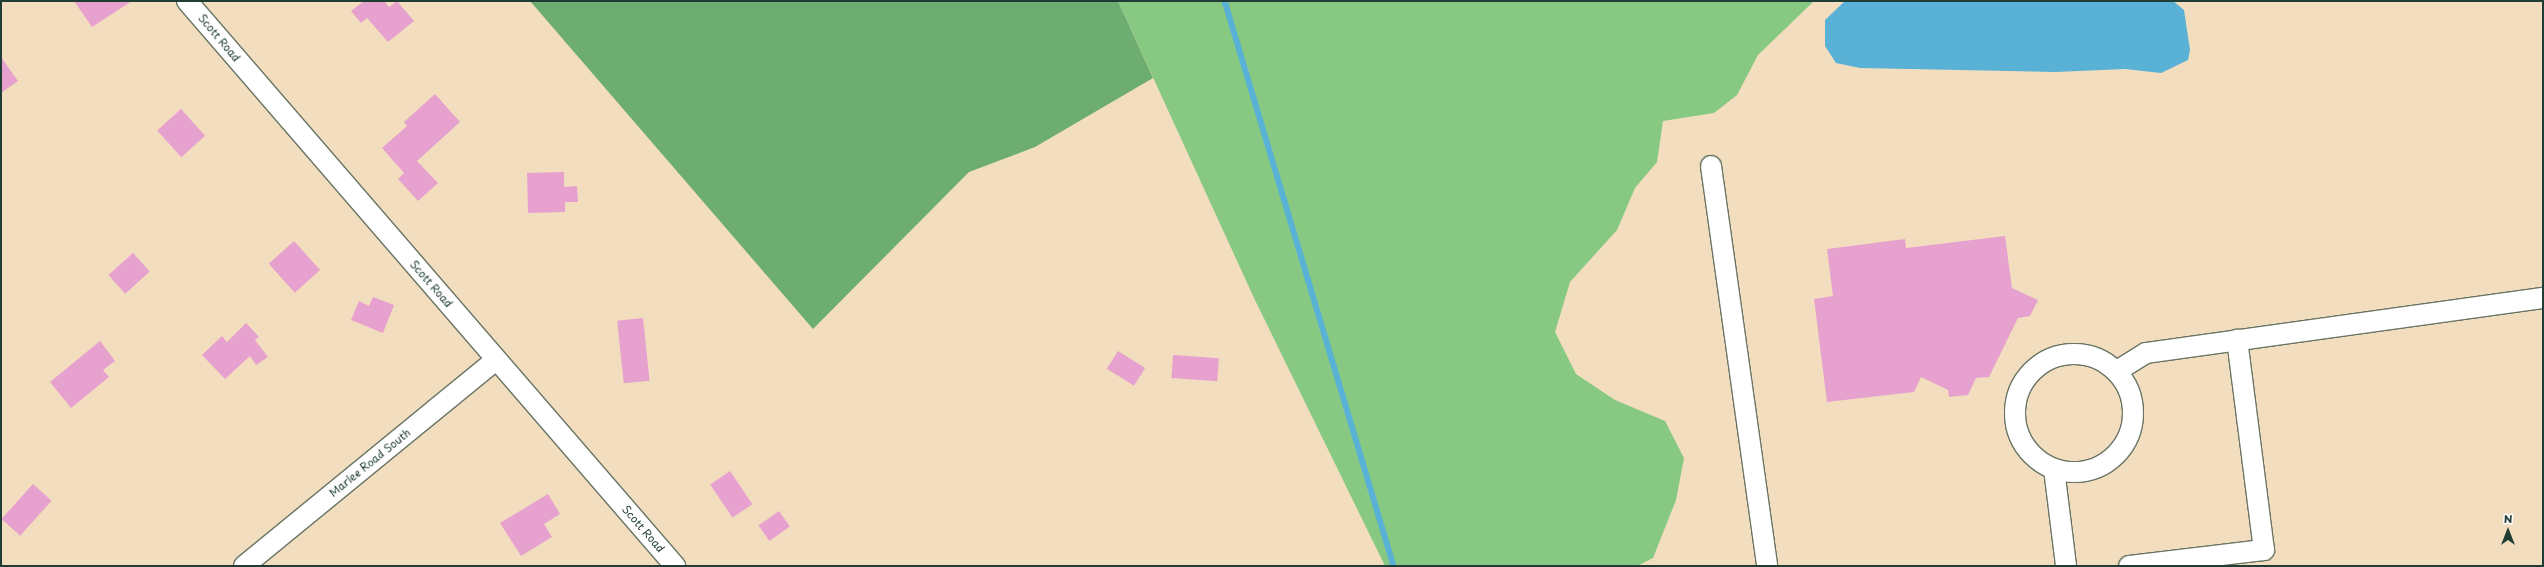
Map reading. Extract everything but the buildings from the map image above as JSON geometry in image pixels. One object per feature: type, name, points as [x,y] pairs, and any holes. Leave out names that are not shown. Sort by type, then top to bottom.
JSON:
[{"type":"street","name":"Scott Road","points":[[188,1],[675,566]]},
{"type":"street","points":[[1711,166],[1767,566]]},
{"type":"street","points":[[2117,371],[2146,353],[2543,298]]},
{"type":"street","points":[[2130,566],[2264,550],[2237,340]]},
{"type":"street","points":[[2063,354],[2082,354],[2103,359],[2117,371],[2128,388],[2134,407],[2132,426],[2124,445],[2111,459],[2094,469],[2074,472],[2054,469],[2037,460],[2024,446],[2016,428],[2014,408],[2019,390],[2029,373],[2044,361],[2063,354]]},
{"type":"street","name":"Marlee Road South","points":[[244,566],[496,360]]},
{"type":"street","points":[[2054,469],[2066,566]]},
{"type":"green space","points":[[530,1],[1118,1],[1153,78],[1035,147],[969,172],[813,329]]},
{"type":"green space","points":[[1118,1],[1814,1],[1758,55],[1737,95],[1714,113],[1663,121],[1657,162],[1635,188],[1617,230],[1570,282],[1555,332],[1576,374],[1615,400],[1665,421],[1684,458],[1676,500],[1653,558],[1637,566],[1385,566],[1254,298]]},
{"type":"water","points":[[1845,1],[2173,1],[2184,10],[2190,50],[2188,60],[2161,73],[2125,69],[2055,72],[1860,68],[1836,63],[1825,46],[1825,20]]},
{"type":"waterway","points":[[1225,1],[1394,566]]}]
